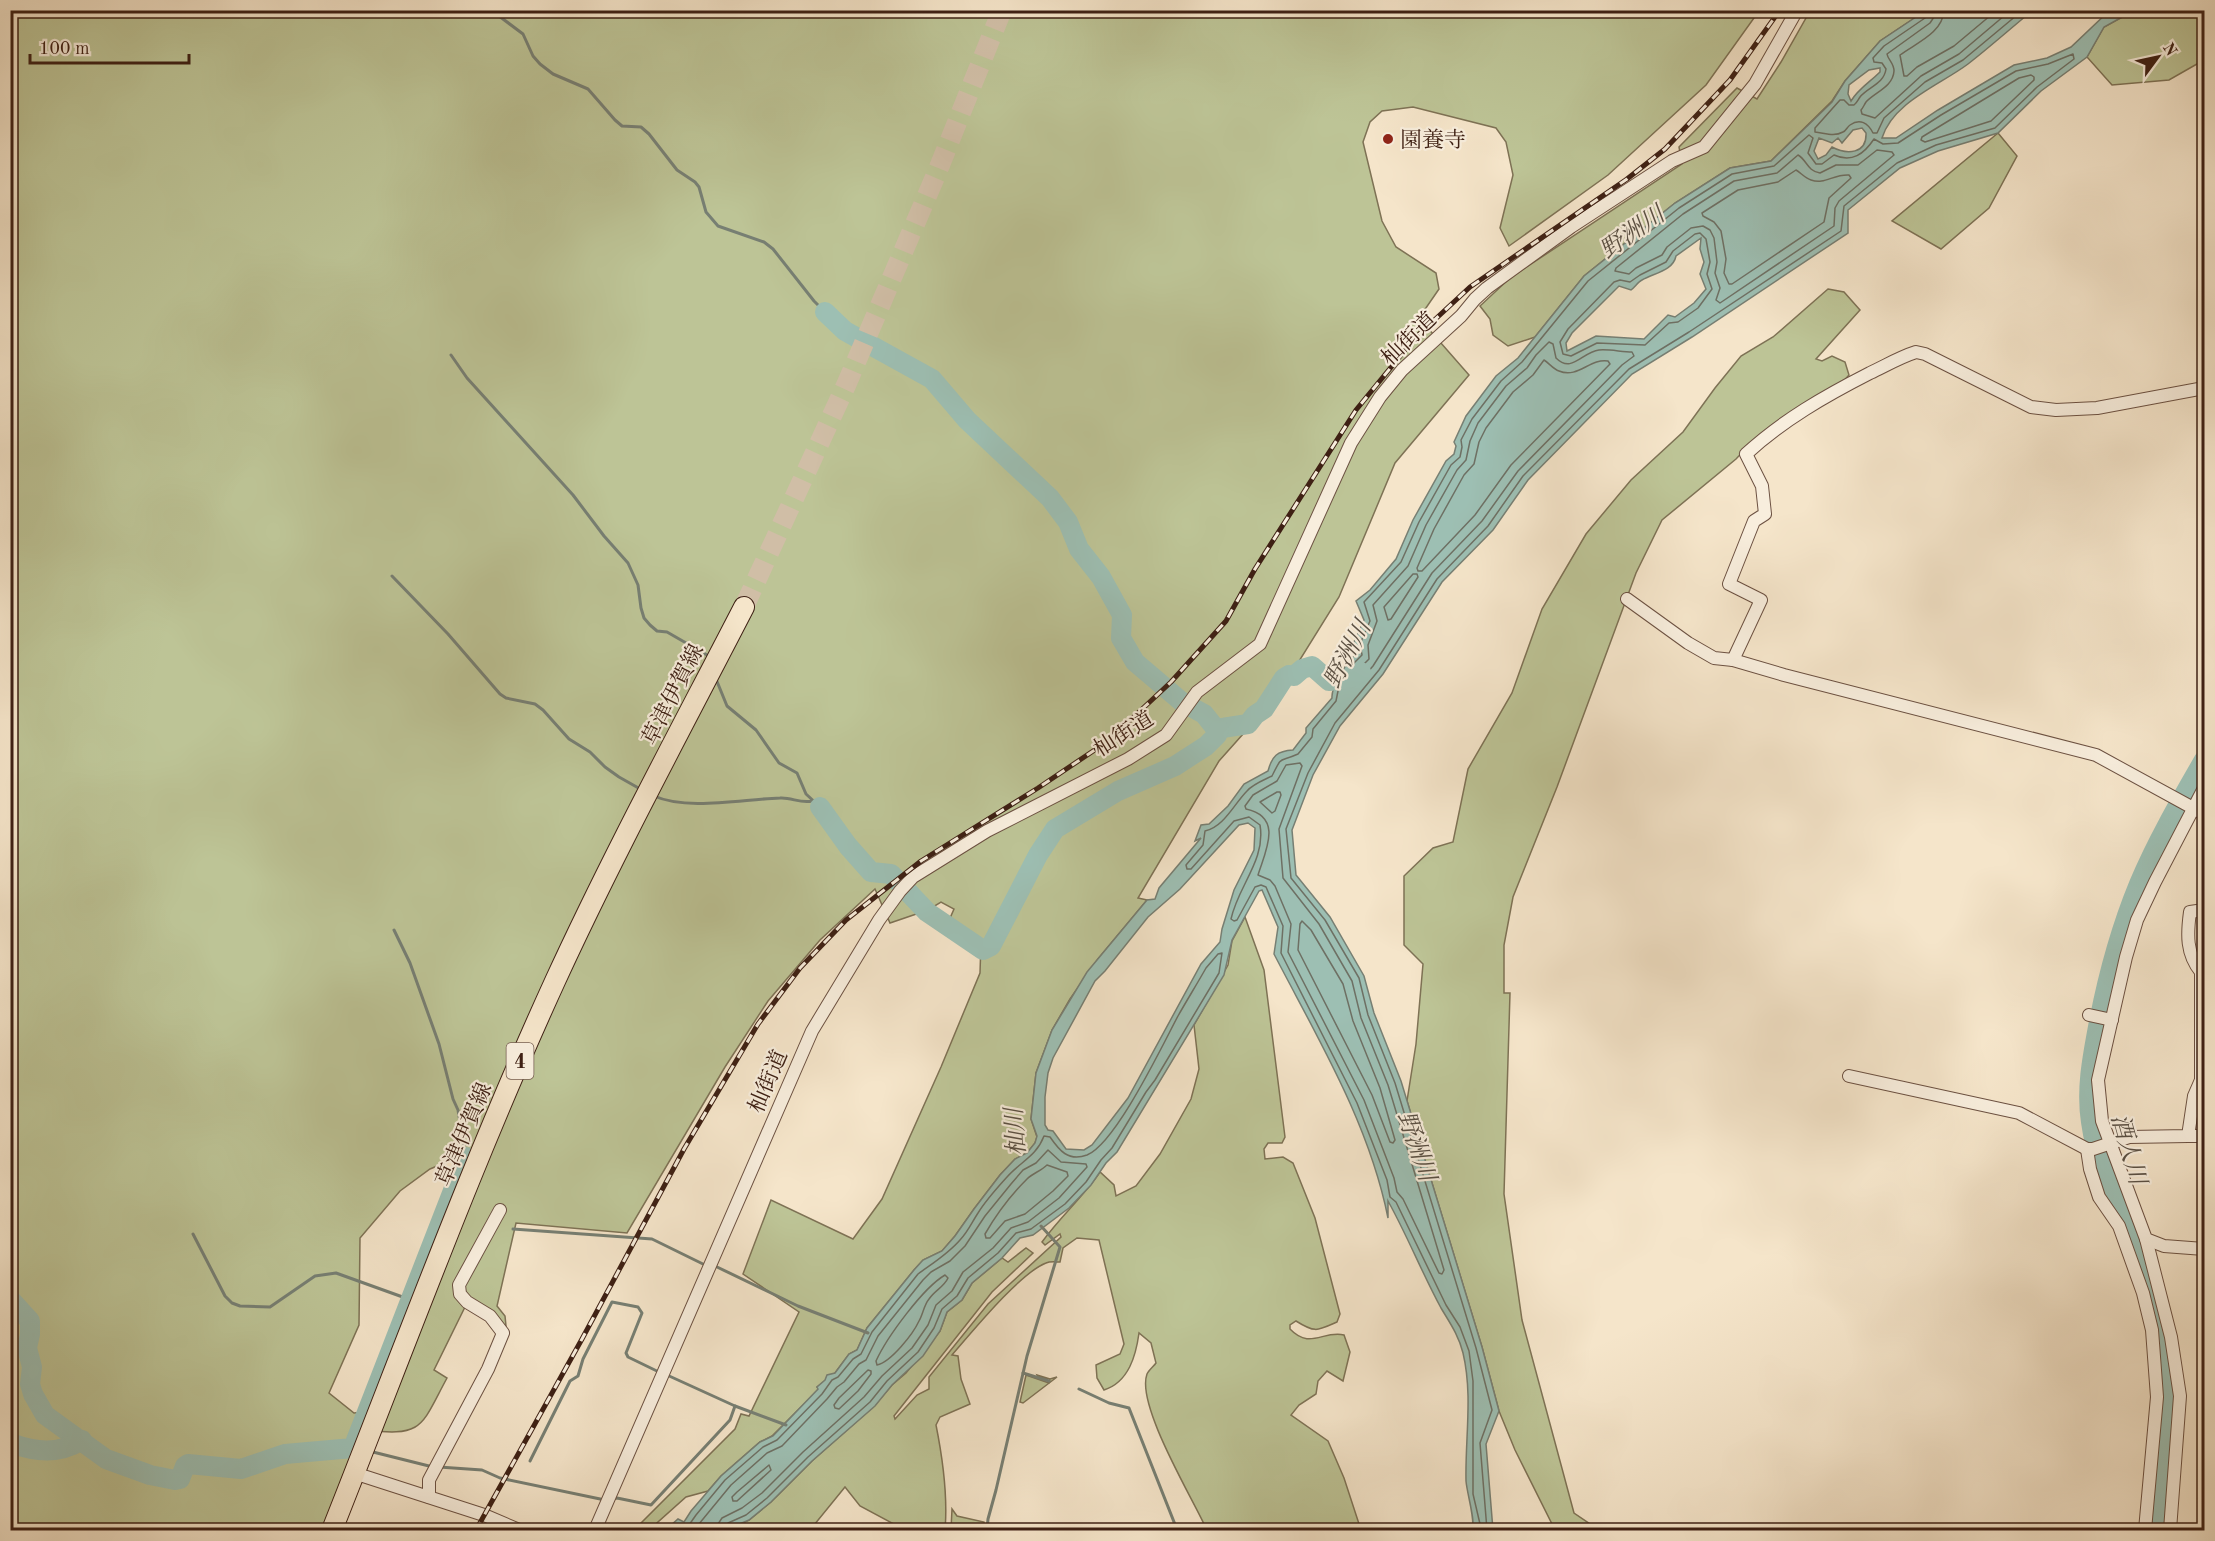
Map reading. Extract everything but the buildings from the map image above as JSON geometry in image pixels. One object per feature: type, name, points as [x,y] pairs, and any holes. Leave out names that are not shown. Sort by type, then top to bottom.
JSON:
[{"type":"main road","name":"草津伊賀線","points":[[332,1530],[478,1156],[555,980],[610,865],[744,607]]},
{"type":"street","name":"杣街道","points":[[595,1530],[812,1031],[840,981],[900,891],[913,877],[987,831],[1128,759],[1166,735],[1197,692],[1260,644],[1351,443],[1380,397],[1402,370],[1461,316],[1487,288],[1571,227],[1672,161],[1704,147],[1755,84],[1797,10]]},
{"type":"street","points":[[1733,660],[1761,600],[1729,584],[1754,521],[1766,514],[1762,486],[1746,454],[1802,410],[1844,386],[1917,352],[2031,407],[2056,410],[2097,408],[2205,388]]},
{"type":"street","points":[[1627,599],[1688,643],[1714,658],[1733,660],[2096,755],[2199,812]]},
{"type":"street","points":[[2170,1530],[2180,1396],[2171,1336],[2146,1239],[2102,1121],[2098,1080],[2126,957],[2137,920],[2199,812],[2205,788]]},
{"type":"street","points":[[2188,1136],[2194,1096],[2202,1084],[2201,972],[2193,963],[2187,931],[2190,912],[2205,910]]},
{"type":"street","points":[[2089,1015],[2112,1020]]},
{"type":"street","points":[[1849,1076],[2019,1113],[2087,1149],[2129,1137],[2205,1136]]},
{"type":"street","points":[[2087,1149],[2090,1169],[2099,1197],[2119,1226],[2143,1293],[2152,1330],[2157,1397],[2145,1530]]},
{"type":"street","points":[[429,1497],[429,1480],[488,1369],[503,1333],[490,1316],[467,1302],[460,1294],[459,1285],[500,1210]]},
{"type":"street","points":[[2146,1239],[2164,1246],[2205,1249]]},
{"type":"street","points":[[2157,1397],[2180,1396]]},
{"type":"street","points":[[354,1473],[484,1515],[519,1530]]},
{"type":"green space","points":[[10,11],[1759,11],[1706,85],[1608,175],[1509,246],[1500,228],[1513,175],[1506,142],[1496,128],[1413,107],[1382,111],[1370,122],[1363,142],[1382,221],[1396,247],[1436,273],[1439,289],[1419,318],[1469,375],[1395,463],[1339,597],[1278,695],[1219,761],[1138,898],[1147,900],[1098,959],[1052,1030],[1036,1073],[1031,1119],[1037,1137],[1035,1143],[1027,1153],[1015,1159],[1000,1175],[942,1251],[923,1260],[914,1270],[867,1328],[857,1350],[849,1354],[835,1373],[817,1387],[819,1389],[772,1436],[760,1442],[721,1476],[708,1491],[686,1497],[649,1530],[634,1530],[735,1429],[741,1414],[749,1416],[799,1312],[743,1274],[771,1200],[853,1239],[882,1199],[980,973],[981,942],[947,925],[954,909],[941,902],[928,910],[890,923],[875,889],[820,940],[768,1001],[725,1067],[627,1233],[516,1223],[497,1306],[505,1316],[506,1326],[466,1305],[434,1370],[447,1378],[432,1407],[418,1425],[410,1429],[399,1432],[366,1430],[323,1530],[11,1530]],"holes":[[[449,1161],[481,1166],[389,1410],[354,1413],[329,1393],[359,1325],[360,1238],[400,1191],[430,1169]]]},
{"type":"green space","points":[[1810,11],[1925,11],[1880,41],[1845,81],[1832,101],[1771,161],[1730,168],[1675,203],[1584,276],[1535,337],[1508,346],[1493,335],[1490,319],[1480,306],[1510,278],[1682,164],[1679,147],[1737,88],[1757,99]]},
{"type":"green space","points":[[2133,11],[2204,11],[2204,60],[2169,80],[2112,85],[2087,57],[2104,27]]},
{"type":"green space","points":[[1998,133],[2017,156],[1989,208],[1941,249],[1892,221]]},
{"type":"green space","points":[[1828,289],[1844,292],[1860,310],[1816,359],[1822,361],[1832,356],[1845,362],[1849,375],[1841,384],[1756,438],[1736,459],[1662,520],[1636,573],[1557,787],[1513,897],[1504,945],[1504,993],[1510,993],[1504,1194],[1522,1320],[1574,1513],[1599,1530],[1555,1530],[1515,1450],[1499,1411],[1482,1347],[1407,1101],[1416,1044],[1423,964],[1404,945],[1404,876],[1433,848],[1453,842],[1468,769],[1512,693],[1542,609],[1586,534],[1631,480],[1683,432],[1741,356],[1773,337]]},
{"type":"green space","points":[[1245,917],[1264,970],[1285,1137],[1282,1143],[1268,1143],[1264,1149],[1265,1159],[1283,1157],[1293,1163],[1315,1218],[1340,1314],[1337,1322],[1320,1329],[1312,1329],[1296,1321],[1290,1325],[1290,1329],[1297,1335],[1310,1339],[1336,1334],[1344,1335],[1350,1352],[1343,1381],[1327,1371],[1318,1381],[1316,1394],[1299,1405],[1291,1415],[1328,1441],[1344,1478],[1361,1530],[1180,1530],[1180,1528],[1204,1524],[1166,1449],[1149,1406],[1146,1388],[1147,1374],[1156,1363],[1151,1343],[1139,1333],[1130,1367],[1120,1381],[1104,1390],[1097,1378],[1096,1365],[1120,1354],[1124,1344],[1099,1240],[1077,1238],[1063,1248],[1060,1262],[1048,1262],[1035,1269],[1010,1290],[952,1355],[958,1356],[961,1379],[970,1404],[940,1417],[936,1425],[944,1478],[945,1530],[905,1530],[860,1506],[845,1487],[810,1530],[729,1530],[749,1520],[771,1502],[812,1461],[874,1406],[906,1373],[940,1331],[947,1312],[962,1300],[972,1283],[1002,1258],[1008,1262],[1026,1248],[1033,1253],[992,1292],[894,1416],[895,1419],[917,1395],[929,1389],[929,1377],[988,1304],[1061,1237],[1060,1234],[1045,1245],[1042,1242],[1100,1172],[1114,1185],[1116,1196],[1136,1186],[1160,1154],[1191,1099],[1199,1069],[1194,1025],[1228,965],[1232,941]]},
{"type":"green space","points":[[1026,1375],[1049,1383],[1050,1379],[1057,1377],[1023,1403],[1020,1402]]},
{"type":"green space","points":[[952,1509],[957,1516],[984,1522],[984,1530],[951,1530]]},
{"type":"water","name":"野洲川","points":[[1925,11],[2032,11],[1968,64],[1919,95],[1896,114],[1882,138],[1896,138],[2014,65],[2047,58],[2071,47],[2109,11],[2133,11],[2104,27],[2087,57],[2041,91],[1998,133],[1938,151],[1900,168],[1848,210],[1848,233],[1692,337],[1632,374],[1528,480],[1493,530],[1442,582],[1383,674],[1340,726],[1313,775],[1292,830],[1296,875],[1330,917],[1364,976],[1374,1013],[1401,1081],[1482,1347],[1499,1411],[1486,1444],[1493,1530],[1472,1530],[1472,1514],[1466,1481],[1468,1385],[1457,1335],[1434,1295],[1388,1201],[1388,1218],[1379,1183],[1355,1115],[1274,954],[1278,927],[1262,890],[1259,891],[1232,940],[1224,975],[1117,1152],[1106,1163],[1091,1185],[1069,1208],[1033,1235],[1020,1238],[1002,1258],[972,1283],[962,1300],[947,1312],[940,1331],[923,1356],[892,1385],[875,1406],[749,1520],[725,1530],[659,1530],[670,1526],[678,1519],[684,1522],[721,1476],[760,1442],[773,1436],[818,1389],[817,1387],[827,1375],[835,1373],[849,1354],[857,1350],[867,1328],[914,1270],[923,1260],[942,1251],[1000,1175],[1015,1159],[1027,1153],[1035,1143],[1037,1136],[1031,1119],[1036,1073],[1052,1030],[1087,972],[1147,900],[1155,899],[1159,888],[1201,838],[1195,841],[1201,825],[1209,824],[1228,806],[1244,784],[1268,771],[1276,755],[1293,750],[1306,733],[1306,728],[1332,698],[1340,674],[1356,654],[1353,644],[1364,620],[1356,601],[1370,590],[1396,559],[1413,520],[1446,461],[1454,454],[1456,446],[1454,442],[1466,416],[1496,376],[1518,358],[1584,276],[1675,203],[1730,168],[1771,161],[1832,102],[1845,81],[1880,41]],"holes":[[[1880,68],[1880,72],[1851,101],[1848,94],[1849,85],[1869,70]],[[1862,128],[1866,133],[1860,149],[1850,152],[1832,147],[1826,155],[1818,159],[1814,151],[1819,138],[1832,143],[1838,138],[1842,143],[1853,130]],[[1701,238],[1700,249],[1704,262],[1700,274],[1706,289],[1694,303],[1675,317],[1668,315],[1644,339],[1596,336],[1567,351],[1566,343],[1572,333],[1619,286],[1631,290],[1642,280],[1671,265],[1676,256]],[[1248,823],[1255,828],[1254,850],[1234,890],[1220,942],[1201,964],[1128,1098],[1092,1145],[1084,1150],[1066,1149],[1053,1131],[1048,1130],[1045,1125],[1045,1097],[1048,1073],[1053,1058],[1095,981],[1148,917],[1180,889],[1239,825]]]},
{"type":"waterway","points":[[491,10],[523,34],[533,56],[540,64],[553,74],[588,89],[622,126],[641,127],[649,134],[677,170],[699,187],[706,212],[718,226],[764,242],[773,249],[825,312]]},
{"type":"waterway","name":"野洲川","points":[[825,312],[845,331],[932,379],[967,420],[1050,498],[1068,522],[1079,549],[1101,577],[1122,615],[1121,638],[1135,662],[1182,702],[1204,714],[1216,729],[1248,724],[1264,709],[1284,678],[1289,675],[1294,676],[1302,669],[1312,666],[1329,681],[1348,679],[1361,672]]},
{"type":"waterway","points":[[451,355],[467,378],[573,495],[628,563],[638,585],[644,618],[657,631],[667,632],[707,655],[708,658]]},
{"type":"waterway","points":[[392,576],[448,634],[500,694],[506,698],[535,704],[569,739],[590,752],[619,777],[642,790]]},
{"type":"waterway","points":[[716,679],[727,706],[756,730],[779,763],[797,773],[806,794],[820,807]]},
{"type":"waterway","points":[[820,807],[848,846],[871,872],[891,874],[927,912],[983,950],[991,946],[1038,855],[1055,829],[1118,791],[1175,766],[1206,746],[1217,735],[1219,729]]},
{"type":"waterway","name":"酒人川","points":[[2155,1530],[2166,1418],[2162,1332],[2149,1282],[2111,1191],[2095,1145],[2089,1086],[2102,1009],[2126,919],[2154,852],[2204,760]]},
{"type":"waterway","points":[[654,796],[683,803],[780,798],[812,801]]},
{"type":"waterway","points":[[394,930],[410,963],[439,1044],[458,1110],[466,1157]]},
{"type":"waterway","points":[[10,1299],[30,1321],[27,1348],[32,1367],[30,1384],[45,1415],[106,1459],[150,1475],[175,1480],[180,1479],[188,1464],[241,1469],[285,1454],[353,1448],[466,1157]]},
{"type":"waterway","points":[[987,1530],[1027,1356],[1060,1247],[1041,1226]]},
{"type":"waterway","points":[[513,1229],[652,1239],[705,1265]]},
{"type":"waterway","points":[[193,1234],[225,1296],[232,1303],[240,1306],[270,1307],[315,1276],[336,1273],[411,1300]]},
{"type":"waterway","points":[[715,1266],[798,1306],[868,1333]]},
{"type":"waterway","points":[[530,1461],[570,1381],[578,1376],[583,1359],[612,1302],[638,1307],[642,1313],[626,1353],[628,1357],[661,1373]]},
{"type":"waterway","points":[[1023,1373],[1049,1381]]},
{"type":"waterway","points":[[667,1375],[735,1406],[786,1425]]},
{"type":"waterway","points":[[1079,1389],[1109,1403],[1129,1408],[1176,1527]]},
{"type":"waterway","points":[[612,1499],[651,1505],[730,1420],[735,1406]]},
{"type":"waterway","points":[[10,1443],[38,1450],[56,1450],[82,1440]]},
{"type":"waterway","points":[[369,1451],[433,1467]]},
{"type":"waterway","points":[[439,1467],[482,1470],[500,1478],[605,1500]]},
{"type":"tunnel","points":[[744,607],[847,383],[938,170],[1002,10]]},
{"type":"railway","points":[[476,1530],[684,1149],[758,1024],[800,968],[846,920],[921,861],[1108,741],[1171,682],[1226,621],[1255,569],[1356,410],[1415,338],[1470,287],[1627,179],[1665,149],[1730,80],[1780,10]]},
{"type":"place","name":"園養寺","points":[[1388,139]]},
{"type":"water label","name":"杣川","points":[[1015,1132]]}]
